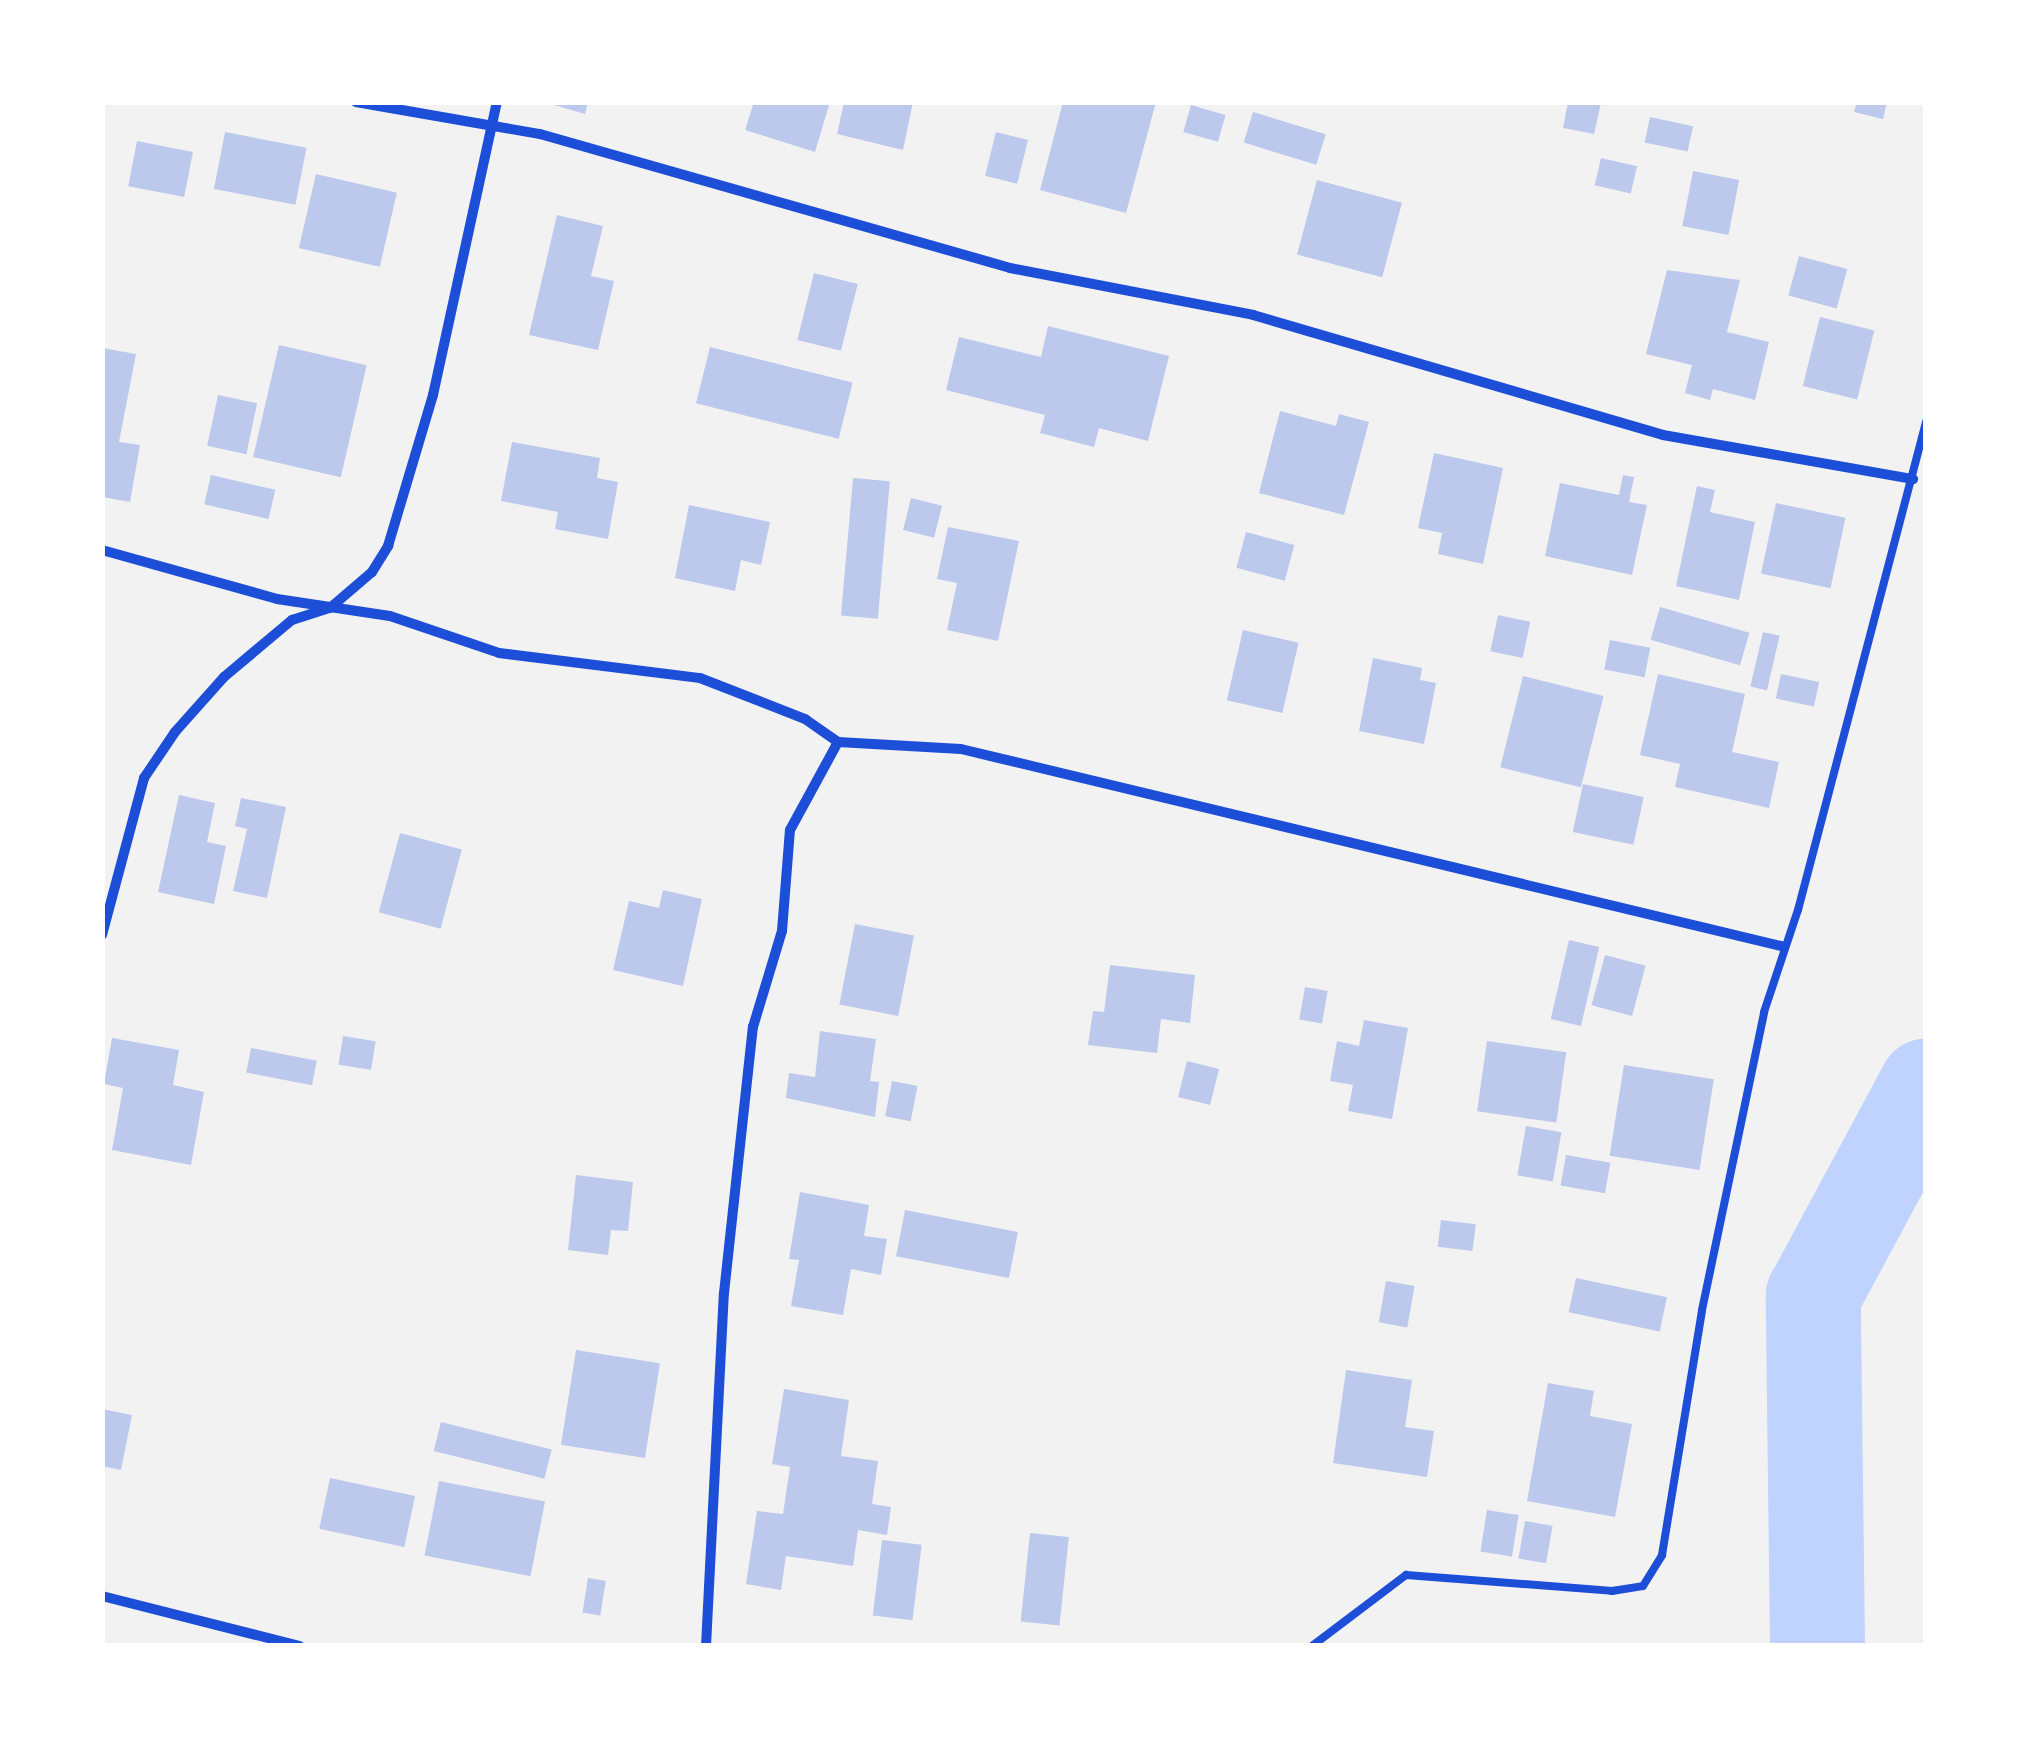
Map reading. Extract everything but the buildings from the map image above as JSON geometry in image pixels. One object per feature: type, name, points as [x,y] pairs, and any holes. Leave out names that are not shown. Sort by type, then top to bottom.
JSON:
[{"type":"street","points":[[356,102],[492,124],[1010,268],[1253,316],[1664,435],[1913,479]]},
{"type":"street","points":[[102,935],[144,778],[174,732],[224,678],[292,620],[330,608],[372,572],[388,546],[434,395],[497,102]]},
{"type":"street","points":[[102,550],[330,608],[390,616],[499,653],[700,678],[805,720],[838,742],[961,749],[1780,946]]},
{"type":"street","points":[[706,1646],[724,1293],[753,1026],[782,931],[790,830],[838,742]]},
{"type":"street","points":[[102,1596],[300,1646]]},
{"type":"lane","points":[[1312,1646],[1406,1574],[1612,1591],[1643,1586],[1662,1555],[1702,1310],[1780,946],[1798,910],[1926,422]]},
{"type":"waterway","points":[[1817,1646],[1813,1295],[1926,1085]]}]
